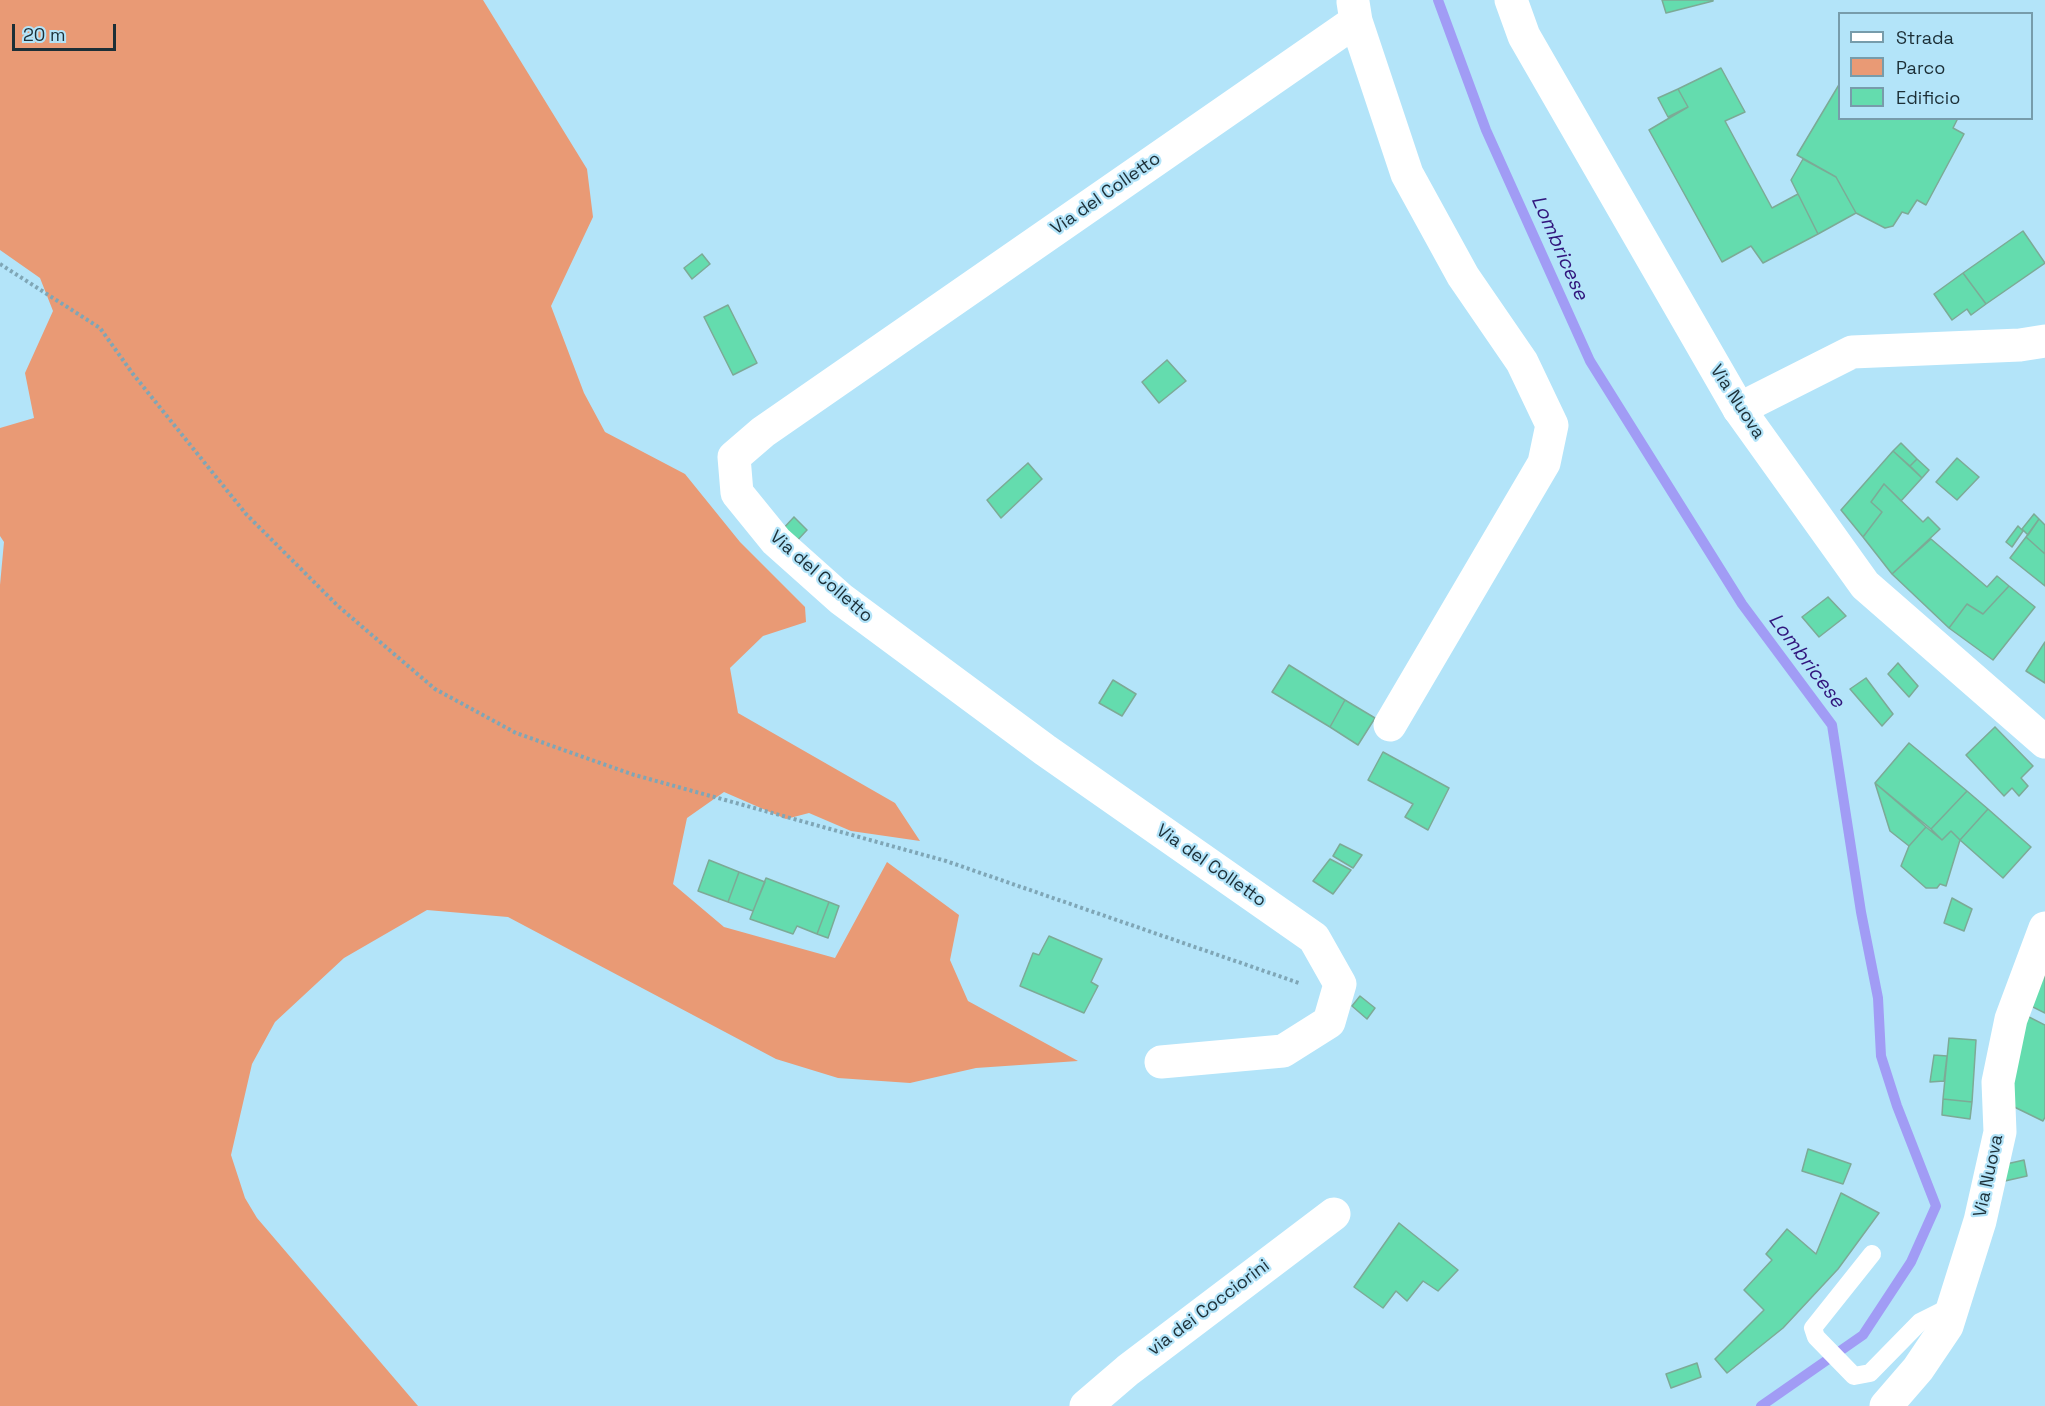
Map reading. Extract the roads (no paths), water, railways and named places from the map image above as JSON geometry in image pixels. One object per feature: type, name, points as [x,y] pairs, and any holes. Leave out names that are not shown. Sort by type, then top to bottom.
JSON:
[{"type":"street","name":"Via Nuova","points":[[1511,0],[1524,36],[1739,409],[1865,585],[2045,742]]},
{"type":"street","name":"Via del Colletto","points":[[1161,1062],[1283,1051],[1329,1022],[1340,984],[1314,938],[1055,756],[841,599],[776,541],[737,493],[734,457],[763,432],[1354,11],[1407,174],[1463,276],[1522,362],[1551,424],[1544,463],[1390,725]]},
{"type":"street","points":[[1739,409],[1852,352],[2020,345],[2045,341]]},
{"type":"street","name":"Via Nuova","points":[[1886,1406],[1918,1369],[1947,1326],[1954,1305],[1980,1221],[2000,1132],[1998,1082],[2011,1019],[2045,928]]},
{"type":"street","name":"via dei Cocciorini","points":[[1086,1406],[1128,1370],[1334,1214]]},
{"type":"lane","points":[[1872,1254],[1813,1328],[1816,1336],[1854,1376],[1870,1373],[1920,1322],[1954,1305]]},
{"type":"waterway","name":"Lombricese","points":[[1438,0],[1486,130],[1590,361],[1742,604],[1832,725],[1861,912],[1878,998],[1881,1056],[1897,1106],[1936,1206],[1911,1262],[1863,1335],[1761,1406]]}]
